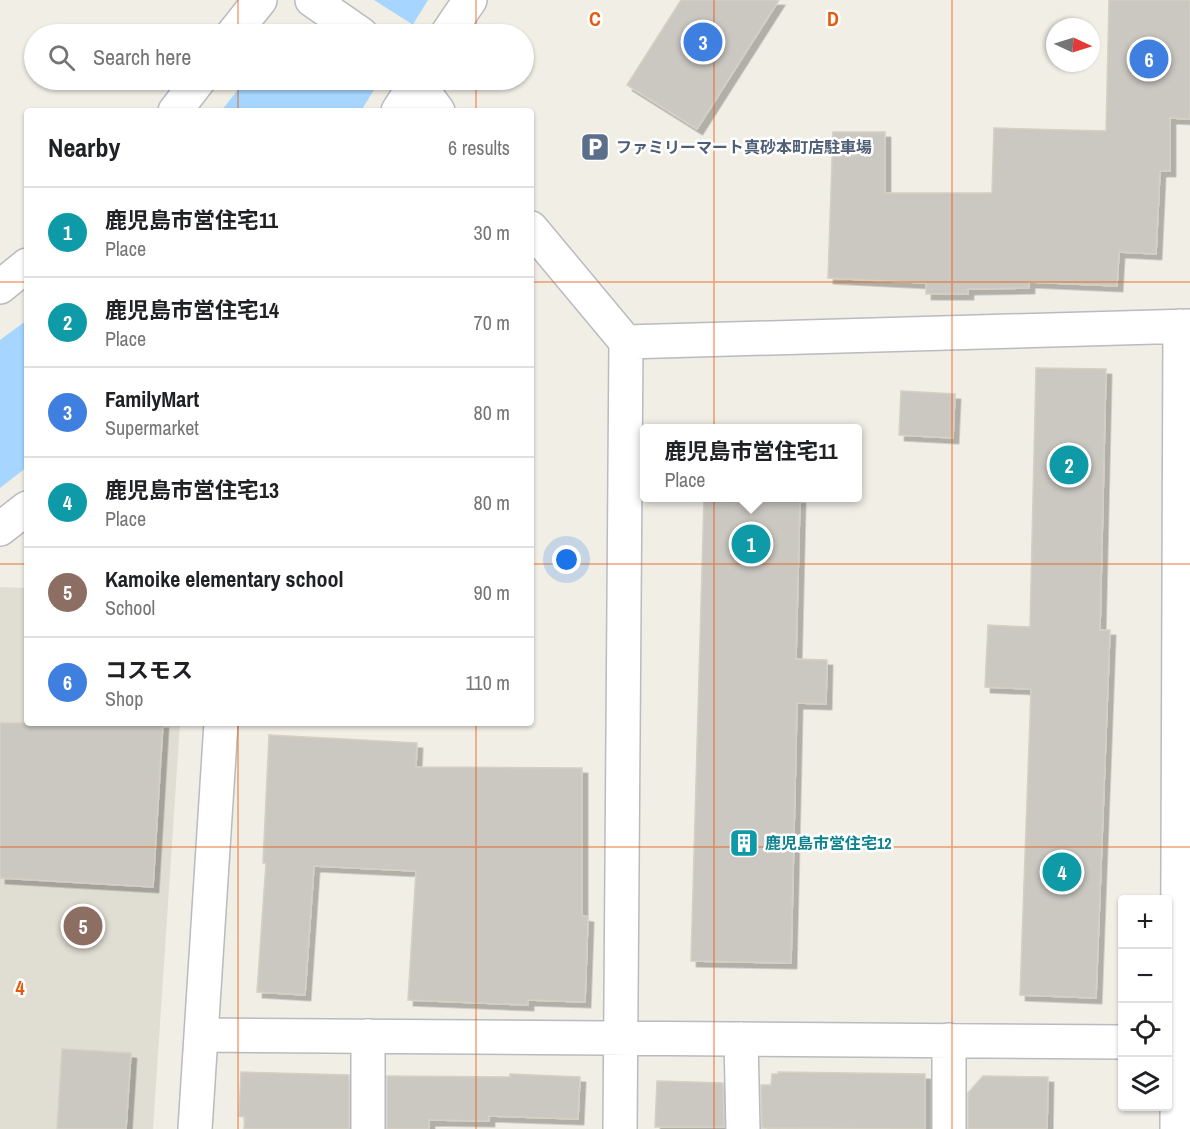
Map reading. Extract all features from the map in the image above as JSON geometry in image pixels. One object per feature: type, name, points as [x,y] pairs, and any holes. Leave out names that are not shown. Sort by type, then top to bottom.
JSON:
[{"type":"street","points":[[241,24],[260,0]]},
{"type":"street","points":[[312,0],[347,24]]},
{"type":"street","points":[[454,24],[470,0]]},
{"type":"street","points":[[177,108],[191,90]]},
{"type":"street","points":[[400,108],[410,90]]},
{"type":"street","points":[[423,90],[436,108]]},
{"type":"street","points":[[534,232],[626,342],[620,1129]]},
{"type":"street","points":[[0,287],[24,268]]},
{"type":"street","points":[[626,342],[1185,326],[1177,1129]]},
{"type":"street","points":[[0,529],[24,510]]},
{"type":"street","points":[[195,1129],[221,726]]},
{"type":"street","points":[[201,1035],[1118,1042]]},
{"type":"street","points":[[368,1129],[369,1036]]},
{"type":"street","points":[[741,1039],[743,1129]]},
{"type":"street","points":[[949,1040],[949,1129]]},
{"type":"shaded area","points":[[0,587],[24,588],[24,726],[180,726],[153,1129],[0,1129]]},
{"type":"water","points":[[302,0],[428,0],[413,24],[286,24]]},
{"type":"water","points":[[238,90],[374,90],[363,108],[223,108]]},
{"type":"water","points":[[24,322],[24,469],[0,488],[0,340]]},
{"type":"pier","points":[[298,0],[374,0],[412,24],[282,24]]},
{"type":"building","points":[[681,0],[779,0],[697,129],[627,85]]},
{"type":"building","points":[[1109,0],[1190,0],[1190,119],[1170,118],[1170,171],[1160,171],[1156,254],[1119,252],[1117,286],[1029,282],[1029,288],[968,289],[968,294],[926,294],[926,283],[828,278],[833,132],[885,132],[885,193],[992,193],[994,128],[1106,131]]},
{"type":"building","points":[[1036,368],[1106,369],[1100,630],[1110,630],[1096,998],[1020,995],[1031,689],[985,687],[988,625],[1030,627]]},
{"type":"building","points":[[901,391],[955,394],[953,438],[899,435]]},
{"type":"building","points":[[704,502],[800,502],[796,659],[827,660],[826,704],[797,703],[791,963],[691,961]]},
{"type":"building","points":[[0,723],[24,723],[24,726],[163,726],[153,887],[0,878]]},
{"type":"building","points":[[269,735],[417,743],[416,767],[582,768],[582,916],[588,917],[585,1002],[528,1000],[528,1005],[408,1000],[416,871],[314,866],[305,995],[257,992],[266,863],[263,863]]},
{"type":"building","points":[[62,1049],[131,1053],[126,1129],[57,1129]]},
{"type":"building","points":[[241,1072],[349,1075],[349,1129],[244,1129],[245,1117],[239,1116]]},
{"type":"building","points":[[778,1072],[925,1074],[925,1129],[762,1128],[761,1085],[771,1085],[772,1074],[778,1074]]},
{"type":"building","points":[[510,1074],[580,1077],[578,1119],[489,1116],[489,1121],[429,1120],[429,1129],[387,1129],[387,1076],[510,1077]]},
{"type":"building","points":[[983,1076],[1048,1077],[1047,1129],[968,1129],[968,1093]]},
{"type":"building","points":[[657,1081],[723,1083],[724,1127],[655,1127]]},
{"type":"place","name":"FamilyMart","points":[[703,42]]},
{"type":"place","name":"コスモス","points":[[1149,59]]},
{"type":"place","name":"ファミリーマート真砂本町店駐車場","points":[[595,147]]},
{"type":"place","name":"鹿児島市営住宅14","points":[[1069,465]]},
{"type":"place","name":"鹿児島市営住宅11","points":[[751,544]]},
{"type":"place","name":"鹿児島市営住宅12","points":[[744,843]]},
{"type":"place","name":"鹿児島市営住宅13","points":[[1062,872]]},
{"type":"place","name":"Kamoike elementary school","points":[[83,926]]}]
